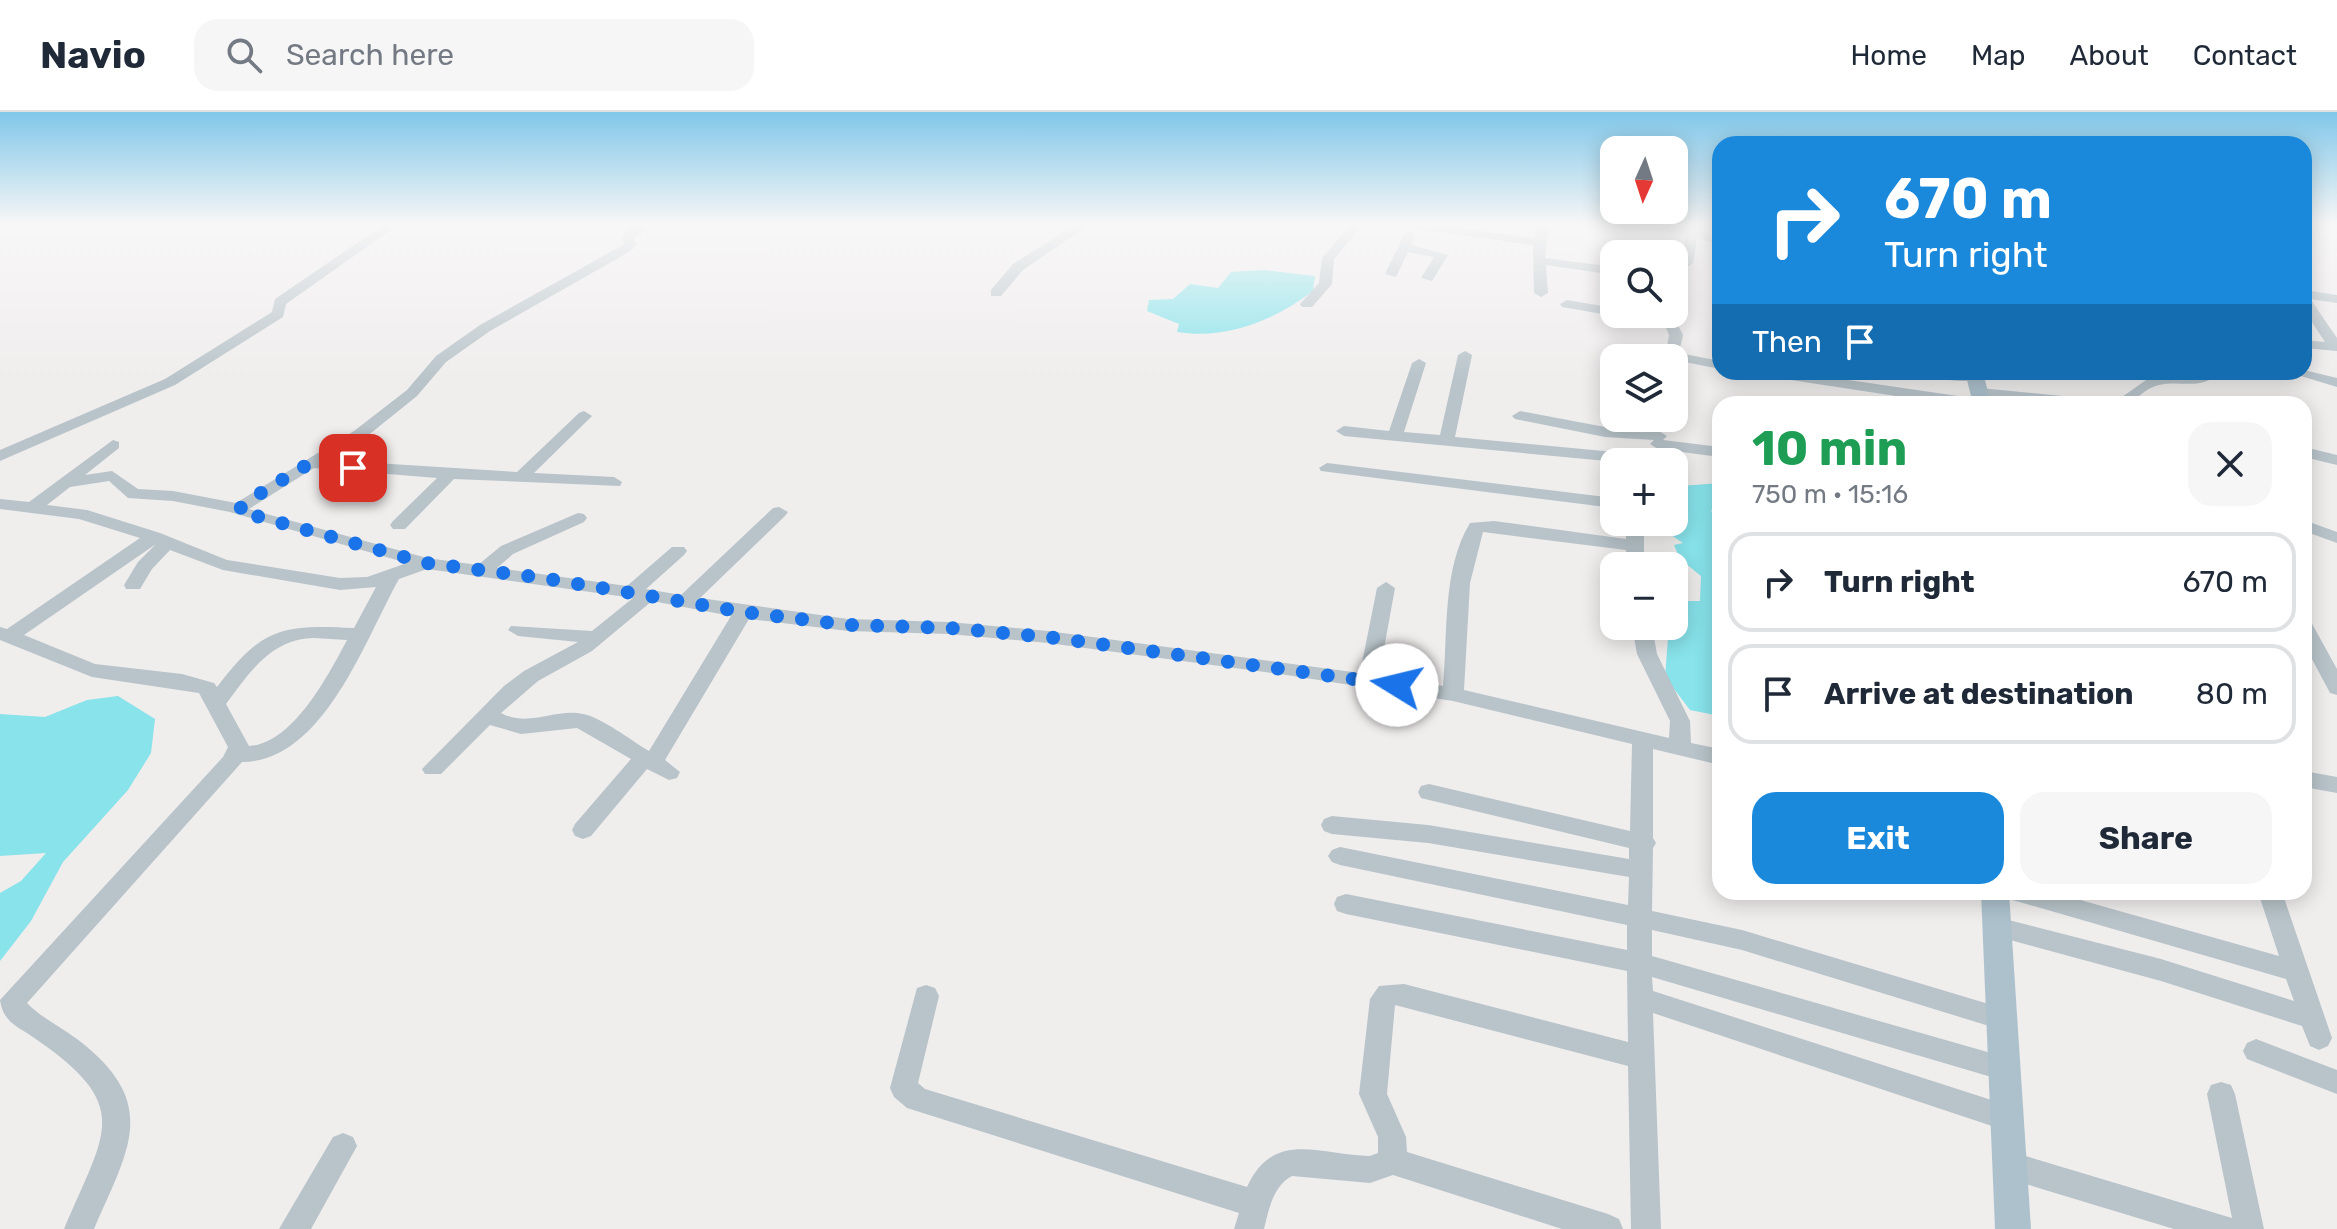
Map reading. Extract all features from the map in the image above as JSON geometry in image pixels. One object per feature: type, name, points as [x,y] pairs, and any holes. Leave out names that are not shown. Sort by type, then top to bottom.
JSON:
[{"type":"main road","points":[[1995,900],[2013,1229]]},
{"type":"street","points":[[0,456],[155,390],[201,366],[278,314],[280,302],[317,276]]},
{"type":"street","points":[[63,483],[112,476],[130,493],[173,496],[239,509],[360,434],[398,405],[441,359],[485,328],[577,276]]},
{"type":"street","points":[[996,293],[1010,276]]},
{"type":"street","points":[[1307,304],[1325,284],[1326,276]]},
{"type":"street","points":[[1541,293],[1542,276]]},
{"type":"street","points":[[2312,301],[2336,308]]},
{"type":"street","points":[[1567,304],[1600,310]]},
{"type":"street","points":[[2312,308],[2332,335],[2335,348],[2312,345]]},
{"type":"street","points":[[1673,328],[1676,335],[1671,356],[1712,364]]},
{"type":"street","points":[[1446,443],[1465,355]]},
{"type":"street","points":[[2312,358],[2314,371]]},
{"type":"street","points":[[1395,437],[1419,363]]},
{"type":"street","points":[[2314,371],[2337,370]]},
{"type":"street","points":[[2314,371],[2337,383]]},
{"type":"street","points":[[1860,380],[2027,396]]},
{"type":"street","points":[[1951,380],[1978,390]]},
{"type":"street","points":[[2132,396],[2154,381],[2200,380]]},
{"type":"street","points":[[523,475],[584,416]]},
{"type":"street","points":[[1520,416],[1605,432],[1650,448]]},
{"type":"street","points":[[1344,431],[1446,443],[1600,449]]},
{"type":"street","points":[[30,510],[113,445]]},
{"type":"street","points":[[1688,451],[1712,452]]},
{"type":"street","points":[[2312,454],[2337,460]]},
{"type":"street","points":[[310,463],[614,482]]},
{"type":"street","points":[[1327,468],[1600,501]]},
{"type":"street","points":[[399,525],[451,473]]},
{"type":"street","points":[[0,504],[81,514],[223,565],[340,584],[369,583],[426,563]]},
{"type":"street","points":[[239,509],[242,514],[426,563],[640,593],[743,612],[848,625],[949,628],[1048,637],[1368,681],[1453,694],[1712,755]]},
{"type":"street","points":[[685,602],[779,512]]},
{"type":"street","points":[[483,570],[507,550],[578,518]]},
{"type":"street","points":[[1453,694],[1463,575],[1467,548],[1476,527],[1494,526],[1635,546]]},
{"type":"street","points":[[2312,528],[2337,538]]},
{"type":"street","points":[[1635,536],[1635,552]]},
{"type":"street","points":[[133,585],[160,540]]},
{"type":"street","points":[[6,634],[160,540]]},
{"type":"street","points":[[433,769],[487,714],[531,676],[574,654],[596,638],[678,551]]},
{"type":"street","points":[[236,754],[266,751],[285,740],[325,696],[391,577]]},
{"type":"street","points":[[1368,681],[1386,588]]},
{"type":"street","points":[[583,830],[656,763],[743,612]]},
{"type":"street","points":[[518,630],[596,638]]},
{"type":"street","points":[[6,634],[92,670],[198,684],[207,688],[238,741],[236,754],[16,993],[6,1009],[15,1011],[84,1058],[102,1079],[118,1115],[117,1136],[79,1229]]},
{"type":"street","points":[[216,703],[242,671],[279,638],[297,634],[362,634]]},
{"type":"street","points":[[1644,640],[1647,654],[1680,721],[1680,746]]},
{"type":"street","points":[[2312,641],[2337,688]]},
{"type":"street","points":[[487,714],[504,724],[536,728],[580,720],[656,763]]},
{"type":"street","points":[[1643,737],[1644,843],[1639,963],[1646,1229]]},
{"type":"street","points":[[2312,780],[2337,785]]},
{"type":"street","points":[[1429,792],[1644,843]]},
{"type":"street","points":[[1332,825],[1428,834],[1643,870]]},
{"type":"street","points":[[1340,856],[1742,940],[2002,1019]]},
{"type":"street","points":[[2046,900],[2298,972]]},
{"type":"street","points":[[1997,927],[2161,970],[2315,1028],[2273,900]]},
{"type":"street","points":[[1346,904],[1639,963],[2005,1069]]},
{"type":"street","points":[[1393,1161],[1392,1137],[1373,1094],[1383,999],[1388,994],[1404,995],[1641,1057]]},
{"type":"street","points":[[926,996],[904,1088],[917,1099],[1251,1216],[1266,1178],[1278,1166],[1289,1161],[1367,1171],[1379,1170],[1393,1161]]},
{"type":"street","points":[[1640,998],[2007,1118]]},
{"type":"street","points":[[2256,1051],[2337,1082]]},
{"type":"street","points":[[2221,1094],[2249,1229]]},
{"type":"street","points":[[294,1229],[343,1146]]},
{"type":"street","points":[[1393,1161],[1608,1229]]},
{"type":"street","points":[[2009,1165],[2223,1229]]},
{"type":"water","points":[[1228,276],[1315,276],[1313,291],[1283,311],[1232,330],[1196,334],[1177,332],[1179,324],[1147,311],[1149,300],[1173,299],[1190,284],[1218,288]]},
{"type":"water","points":[[1712,484],[1712,714],[1690,710],[1665,677],[1668,640],[1688,640],[1688,601],[1700,601],[1701,576],[1688,565],[1688,552],[1677,552],[1674,545],[1683,543],[1672,536],[1688,536],[1688,485]]},
{"type":"water","points":[[118,696],[155,719],[151,753],[128,790],[63,862],[31,921],[0,961],[0,893],[21,881],[46,853],[0,856],[0,714],[45,717],[87,700]]},
{"type":"route","points":[[353,468],[310,463],[246,502],[238,511],[426,563],[543,578],[743,612],[848,625],[949,628],[1048,637],[1397,685]]}]
